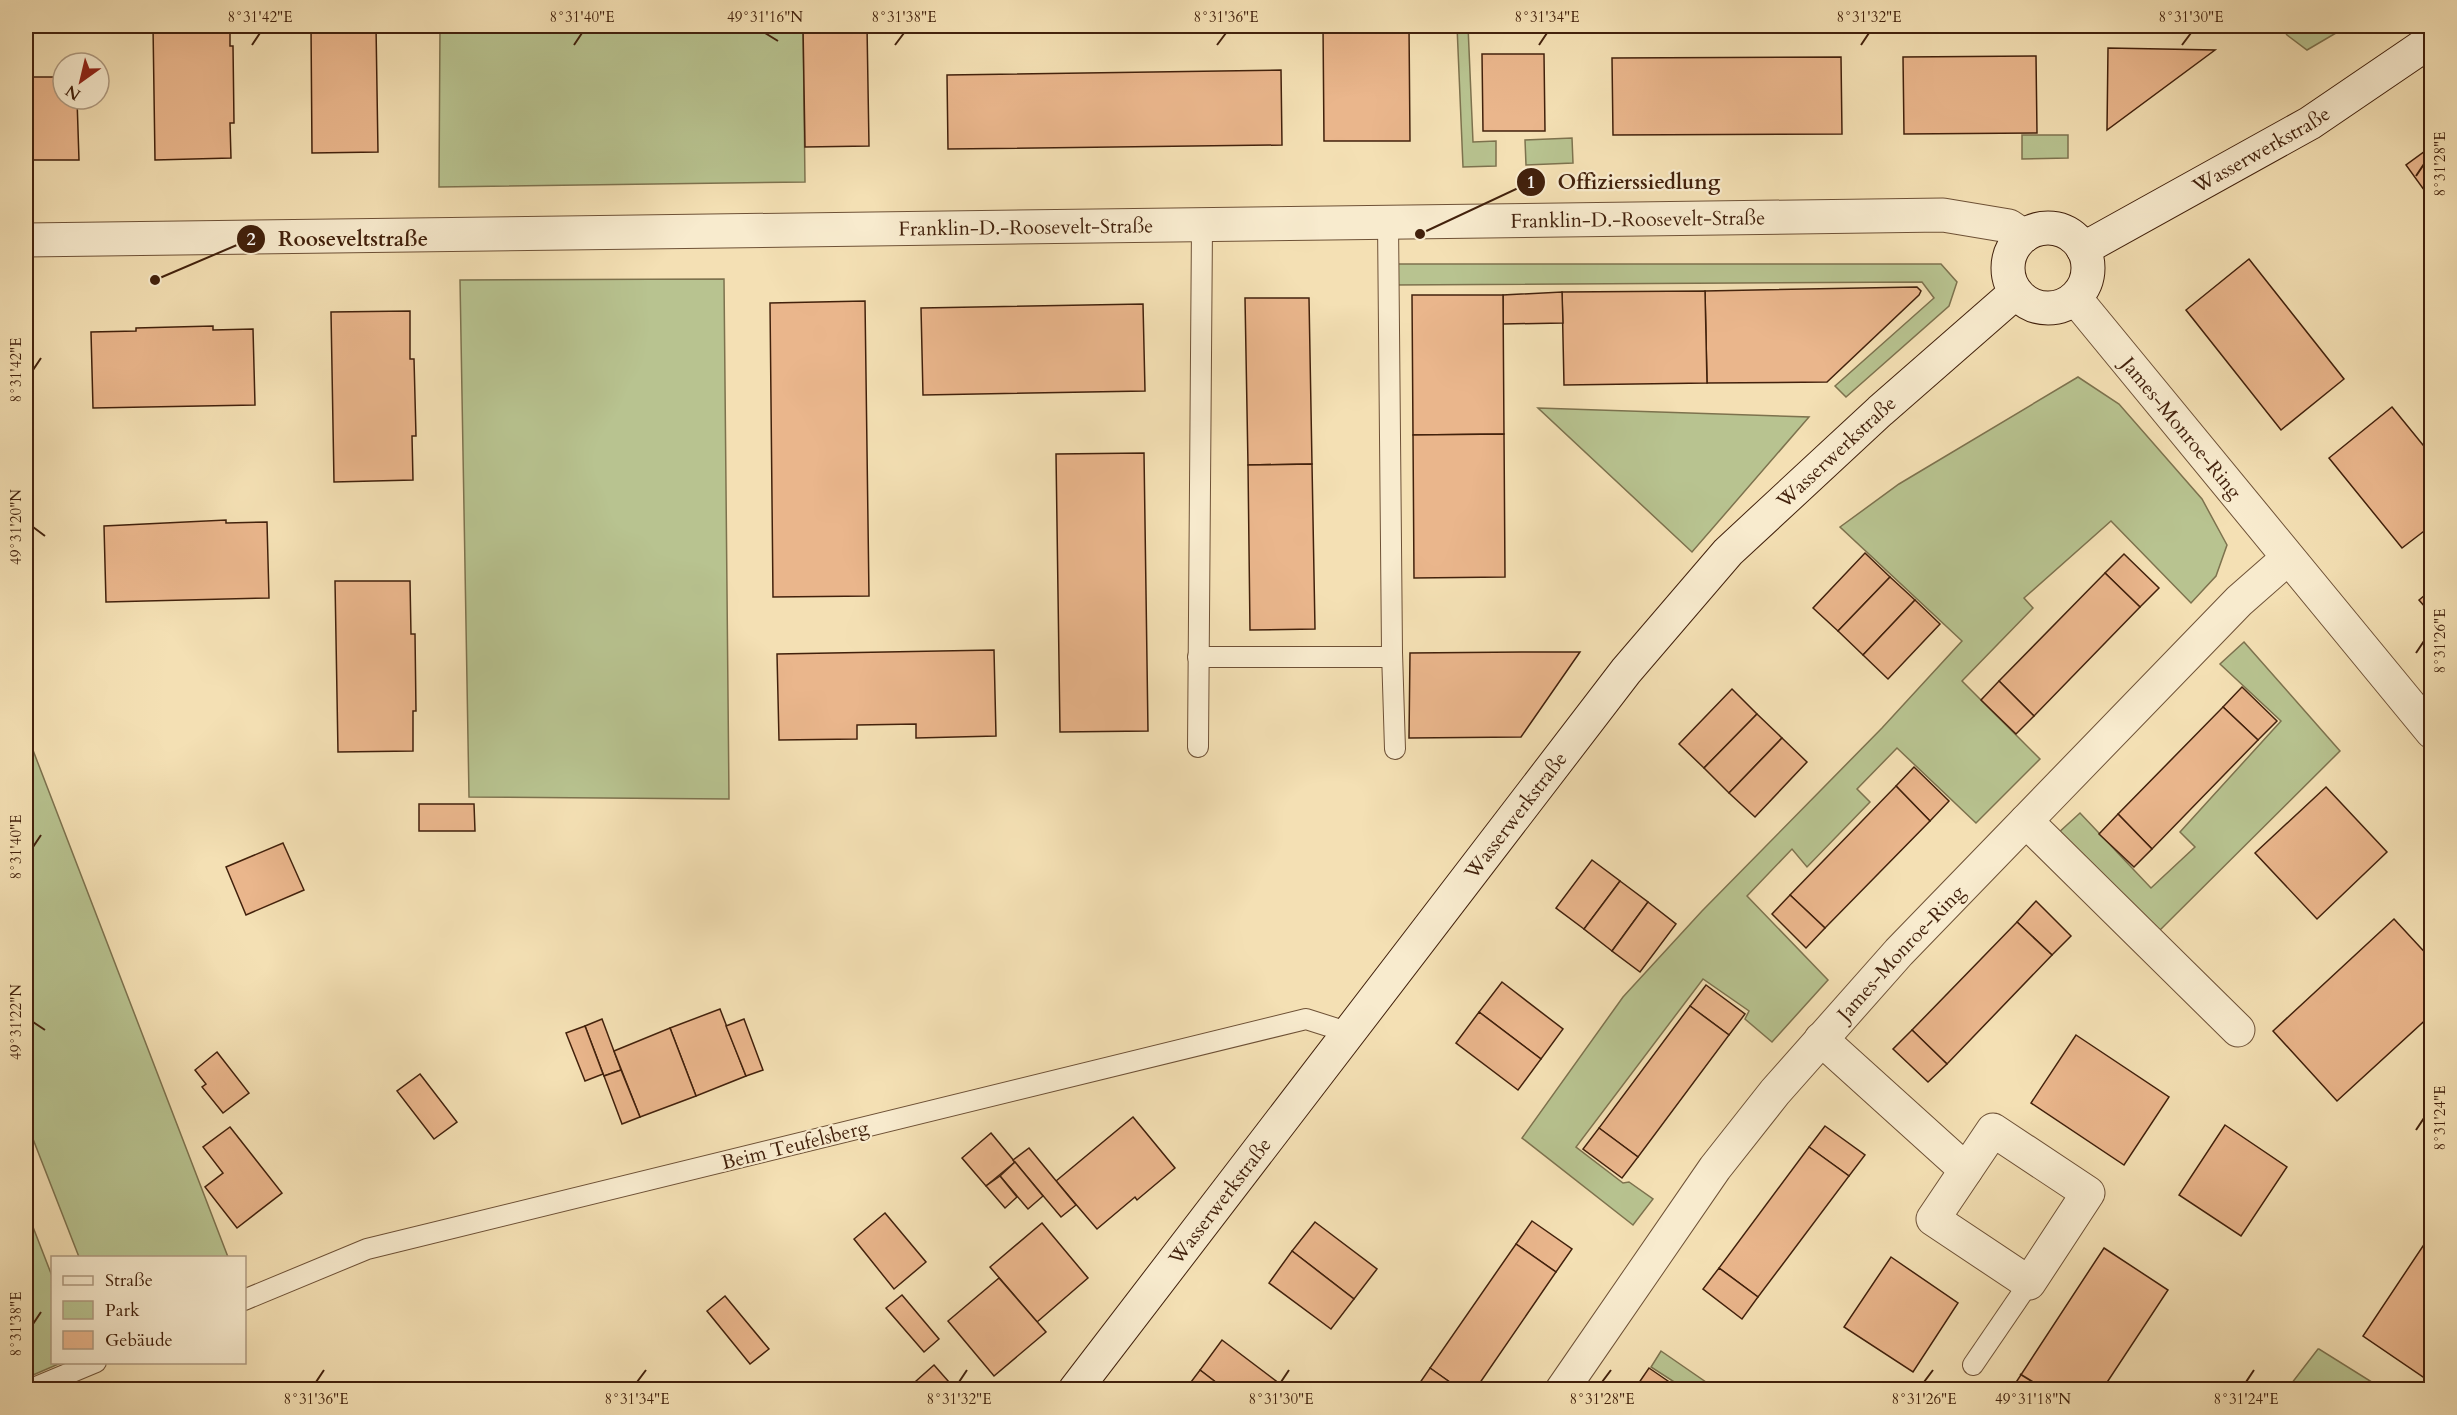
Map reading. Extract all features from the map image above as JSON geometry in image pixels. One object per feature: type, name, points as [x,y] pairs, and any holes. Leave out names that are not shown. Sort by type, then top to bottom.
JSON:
[{"type":"street","name":"Wasserwerkstraße","points":[[2083,249],[2310,123],[2432,40]]},
{"type":"street","name":"Franklin-D.-Roosevelt-Straße","points":[[26,240],[1944,215],[2009,226],[2024,236]]},
{"type":"street","points":[[2050,228],[2063,231],[2075,238],[2083,249],[2088,261],[2088,275],[2083,288],[2075,298],[2055,308],[2033,306],[2015,293],[2008,278],[2008,262],[2013,247],[2024,236],[2037,230],[2050,228]]},
{"type":"street","name":"Wasserwerkstraße","points":[[1075,1389],[1626,671],[1707,574],[1880,411],[2015,293]]},
{"type":"street","name":"James-Monroe-Ring","points":[[2075,298],[2432,732]]},
{"type":"street","name":"James-Monroe-Ring","points":[[1562,1389],[1715,1168],[1775,1092],[1821,1039],[1899,952],[2239,601],[2288,558]]},
{"type":"street","points":[[2026,821],[2238,1030]]},
{"type":"street","points":[[1821,1039],[1966,1170]]},
{"type":"street","points":[[1993,1130],[2088,1193],[2029,1283],[1933,1219],[1993,1130]]},
{"type":"lane","points":[[1388,222],[1395,749]]},
{"type":"lane","points":[[1198,747],[1202,225]]},
{"type":"lane","points":[[1198,657],[1392,657]]},
{"type":"lane","name":"Beim Teufelsberg","points":[[246,1299],[367,1249],[1306,1019],[1350,1033]]},
{"type":"lane","points":[[1973,1365],[2029,1283]]},
{"type":"lane","points":[[29,1389],[91,1364]]},
{"type":"green space","points":[[440,26],[803,26],[805,182],[439,187]]},
{"type":"green space","points":[[1457,26],[1468,26],[1473,142],[1496,141],[1496,166],[1463,167]]},
{"type":"green space","points":[[2281,26],[2348,26],[2307,50],[2287,35]]},
{"type":"green space","points":[[2022,135],[2068,135],[2068,158],[2022,159]]},
{"type":"green space","points":[[1572,138],[1573,163],[1526,165],[1525,140]]},
{"type":"green space","points":[[1391,264],[1941,264],[1957,282],[1949,306],[1846,397],[1835,386],[1934,298],[1922,282],[1392,285]]},
{"type":"green space","points":[[724,279],[729,799],[469,797],[460,280]]},
{"type":"green space","points":[[2078,377],[2119,404],[2202,499],[2227,545],[2216,576],[2191,603],[2111,521],[2024,598],[2033,608],[1962,681],[2040,759],[1976,823],[1897,748],[1857,789],[1870,802],[1807,867],[1792,849],[1747,896],[1828,980],[1772,1042],[1745,1019],[1749,1011],[1703,979],[1576,1147],[1623,1183],[1629,1182],[1653,1199],[1633,1225],[1522,1138],[1623,997],[1702,911],[1882,728],[1962,641],[1840,527],[1899,484]]},
{"type":"green space","points":[[1538,408],[1809,417],[1692,552]]},
{"type":"green space","points":[[2244,642],[2340,751],[2156,934],[2056,835],[2080,813],[2151,888],[2195,847],[2180,832],[2281,721],[2220,664]]},
{"type":"green space","points":[[31,745],[228,1256],[79,1256],[26,1121],[26,747]]},
{"type":"green space","points":[[26,1209],[51,1273],[51,1364],[59,1364],[26,1378]]},
{"type":"green space","points":[[2319,1349],[2383,1389],[2288,1388]]},
{"type":"green space","points":[[1661,1351],[1716,1389],[1685,1389],[1651,1367]]},
{"type":"building","points":[[153,26],[230,26],[230,46],[233,46],[234,123],[230,123],[231,158],[155,160]]},
{"type":"building","points":[[311,26],[376,26],[378,152],[312,153]]},
{"type":"building","points":[[803,26],[867,26],[869,146],[805,147]]},
{"type":"building","points":[[1323,26],[1409,26],[1410,141],[1324,141]]},
{"type":"building","points":[[2108,48],[2215,50],[2107,130]]},
{"type":"building","points":[[1482,54],[1544,54],[1545,131],[1483,131]]},
{"type":"building","points":[[2036,56],[2037,133],[1904,134],[1903,57]]},
{"type":"building","points":[[1841,57],[1842,134],[1613,135],[1612,58]]},
{"type":"building","points":[[1281,70],[1282,145],[948,149],[947,75]]},
{"type":"building","points":[[26,77],[51,77],[51,111],[77,111],[79,160],[26,160]]},
{"type":"building","points":[[2432,146],[2432,201],[2406,165]]},
{"type":"building","points":[[2249,259],[2344,379],[2281,430],[2186,310]]},
{"type":"building","points":[[1917,287],[1921,291],[1919,295],[1827,382],[1707,383],[1705,291]]},
{"type":"building","points":[[1705,291],[1707,383],[1564,385],[1562,292]]},
{"type":"building","points":[[1562,292],[1563,323],[1503,324],[1503,295]]},
{"type":"building","points":[[1412,295],[1503,295],[1504,434],[1413,435]]},
{"type":"building","points":[[1245,298],[1309,298],[1312,464],[1248,465]]},
{"type":"building","points":[[865,301],[869,596],[773,597],[770,303]]},
{"type":"building","points":[[1143,304],[1145,391],[923,395],[921,308]]},
{"type":"building","points":[[410,311],[410,359],[414,359],[416,436],[412,436],[413,480],[334,482],[331,312]]},
{"type":"building","points":[[213,326],[213,330],[253,329],[255,405],[93,408],[91,332]]},
{"type":"building","points":[[2392,407],[2432,456],[2432,525],[2402,548],[2329,458]]},
{"type":"building","points":[[1504,434],[1505,577],[1414,578],[1413,435]]},
{"type":"building","points":[[1144,453],[1148,731],[1060,732],[1056,454]]},
{"type":"building","points":[[1312,464],[1315,629],[1250,630],[1248,465]]},
{"type":"building","points":[[226,520],[226,523],[267,522],[269,598],[106,602],[104,526]]},
{"type":"building","points":[[1865,553],[1890,577],[1838,631],[1813,608]]},
{"type":"building","points":[[2124,554],[2159,588],[2140,607],[2105,573]]},
{"type":"building","points":[[2105,573],[2140,607],[2034,716],[1999,681]]},
{"type":"building","points":[[1890,577],[1915,600],[1863,655],[1838,631]]},
{"type":"building","points":[[335,581],[410,581],[411,634],[415,634],[416,711],[413,711],[413,751],[338,752]]},
{"type":"building","points":[[2432,589],[2432,615],[2419,600]]},
{"type":"building","points":[[1915,600],[1940,624],[1888,679],[1863,655]]},
{"type":"building","points":[[994,650],[996,736],[916,738],[916,724],[857,725],[857,739],[779,740],[777,654]]},
{"type":"building","points":[[1580,652],[1521,737],[1409,738],[1410,653]]},
{"type":"building","points":[[1999,681],[2034,716],[2016,734],[1981,700]]},
{"type":"building","points":[[2242,687],[2277,721],[2258,740],[2223,707]]},
{"type":"building","points":[[1732,689],[1757,714],[1704,768],[1679,744]]},
{"type":"building","points":[[2223,707],[2258,740],[2152,849],[2118,814]]},
{"type":"building","points":[[1757,714],[1782,738],[1729,793],[1704,768]]},
{"type":"building","points":[[1782,738],[1807,762],[1755,817],[1729,793]]},
{"type":"building","points":[[1914,767],[1949,801],[1930,821],[1896,786]]},
{"type":"building","points":[[1896,786],[1930,821],[1825,928],[1790,895]]},
{"type":"building","points":[[2326,787],[2387,852],[2317,919],[2255,853]]},
{"type":"building","points":[[419,804],[474,804],[475,831],[419,831]]},
{"type":"building","points":[[2118,814],[2152,849],[2134,867],[2099,834]]},
{"type":"building","points":[[283,843],[304,890],[246,915],[226,867]]},
{"type":"building","points":[[1592,860],[1620,881],[1584,929],[1556,908]]},
{"type":"building","points":[[1620,881],[1648,902],[1612,951],[1584,929]]},
{"type":"building","points":[[1790,895],[1825,928],[1806,948],[1772,914]]},
{"type":"building","points":[[2036,901],[2071,936],[2052,955],[2017,922]]},
{"type":"building","points":[[1648,902],[1676,924],[1640,972],[1612,951]]},
{"type":"building","points":[[2394,919],[2432,960],[2432,1014],[2337,1101],[2273,1031]]},
{"type":"building","points":[[2017,922],[2052,955],[1947,1064],[1912,1030]]},
{"type":"building","points":[[1502,982],[1563,1029],[1541,1059],[1479,1012]]},
{"type":"building","points":[[1706,985],[1745,1014],[1729,1035],[1690,1006]]},
{"type":"building","points":[[1690,1006],[1729,1035],[1638,1157],[1599,1128]]},
{"type":"building","points":[[720,1009],[746,1076],[696,1096],[670,1028]]},
{"type":"building","points":[[1479,1012],[1541,1059],[1518,1090],[1456,1043]]},
{"type":"building","points":[[602,1019],[621,1070],[604,1076],[585,1026]]},
{"type":"building","points":[[744,1019],[763,1070],[746,1076],[726,1026]]},
{"type":"building","points":[[585,1026],[603,1074],[585,1081],[566,1033]]},
{"type":"building","points":[[670,1028],[696,1096],[640,1117],[614,1051]]},
{"type":"building","points":[[1912,1030],[1947,1064],[1928,1082],[1893,1049]]},
{"type":"building","points":[[2076,1035],[2169,1097],[2124,1165],[2031,1103]]},
{"type":"building","points":[[217,1052],[249,1093],[223,1113],[202,1087],[206,1084],[195,1070]]},
{"type":"building","points":[[621,1070],[640,1117],[622,1124],[604,1076]]},
{"type":"building","points":[[420,1074],[457,1122],[434,1139],[397,1091]]},
{"type":"building","points":[[1133,1117],[1175,1168],[1097,1229],[1056,1181]]},
{"type":"building","points":[[2225,1125],[2287,1167],[2241,1236],[2179,1195]]},
{"type":"building","points":[[1825,1126],[1865,1155],[1849,1176],[1809,1147]]},
{"type":"building","points":[[230,1127],[282,1193],[237,1228],[205,1187],[223,1173],[203,1147]]},
{"type":"building","points":[[1599,1128],[1638,1157],[1622,1178],[1583,1149]]},
{"type":"building","points":[[991,1133],[1015,1162],[986,1186],[962,1158]]},
{"type":"building","points":[[1809,1147],[1849,1176],[1758,1297],[1719,1268]]},
{"type":"building","points":[[1029,1148],[1076,1205],[1061,1217],[1013,1160]]},
{"type":"building","points":[[1015,1162],[1043,1196],[1028,1209],[1000,1176]]},
{"type":"building","points":[[1000,1176],[1017,1197],[1005,1208],[986,1186]]},
{"type":"building","points":[[885,1213],[926,1262],[894,1289],[854,1239]]},
{"type":"building","points":[[1532,1221],[1572,1249],[1556,1272],[1516,1244]]},
{"type":"building","points":[[1315,1222],[1377,1269],[1354,1299],[1292,1251]]},
{"type":"building","points":[[1042,1223],[1088,1278],[1037,1322],[990,1267]]},
{"type":"building","points":[[2432,1234],[2432,1383],[2363,1336]]},
{"type":"building","points":[[1516,1244],[1556,1272],[1475,1390],[1461,1390],[1430,1368]]},
{"type":"building","points":[[2104,1248],[2168,1290],[2102,1390],[2011,1390]]},
{"type":"building","points":[[1292,1251],[1354,1299],[1331,1329],[1269,1283]]},
{"type":"building","points":[[1891,1257],[1958,1303],[1913,1372],[1844,1327]]},
{"type":"building","points":[[1719,1268],[1758,1297],[1742,1319],[1703,1289]]},
{"type":"building","points":[[999,1278],[1046,1332],[994,1376],[948,1321]]},
{"type":"building","points":[[902,1295],[939,1339],[924,1352],[886,1308]]},
{"type":"building","points":[[725,1296],[769,1349],[750,1364],[707,1311]]},
{"type":"building","points":[[1222,1340],[1284,1387],[1282,1390],[1226,1390],[1200,1370]]},
{"type":"building","points":[[934,1365],[956,1390],[906,1390]]},
{"type":"building","points":[[1430,1368],[1461,1390],[1415,1390]]},
{"type":"building","points":[[1649,1368],[1681,1390],[1634,1390]]},
{"type":"building","points":[[1200,1370],[1226,1390],[1185,1390]]},
{"type":"place","name":"Offizierssiedlung","points":[[1420,234]]},
{"type":"place","name":"Rooseveltstraße","points":[[155,280]]}]
